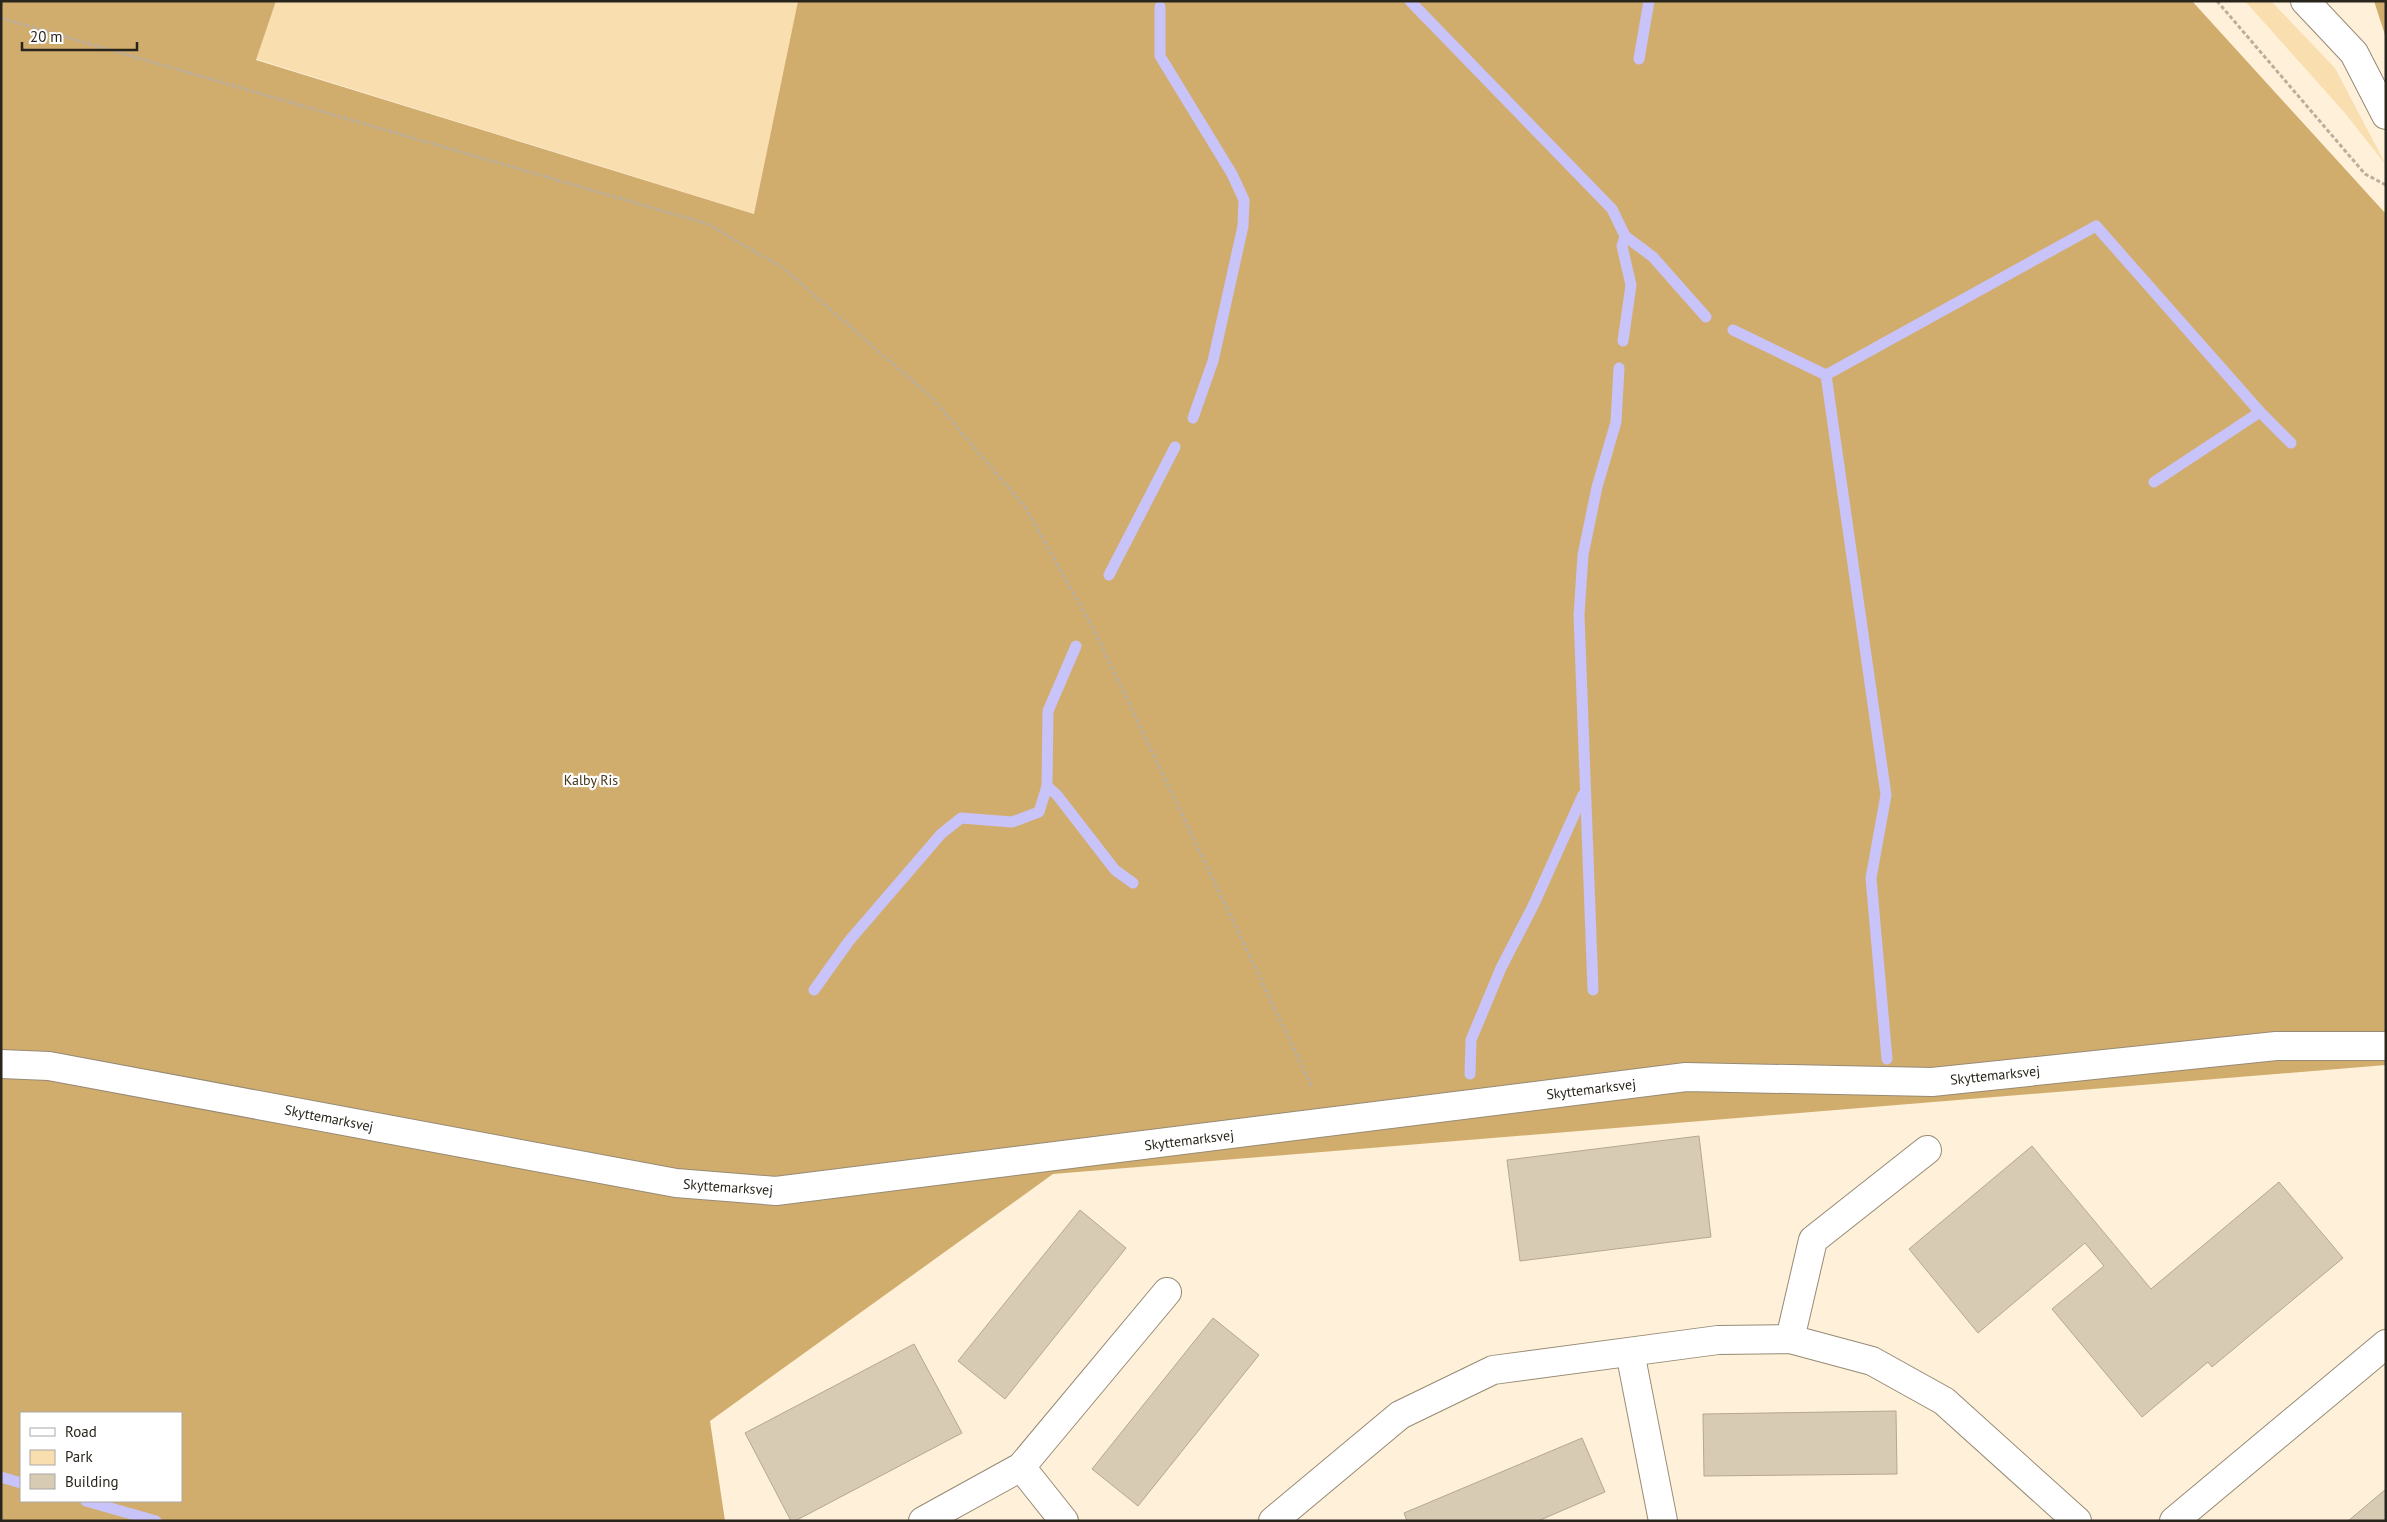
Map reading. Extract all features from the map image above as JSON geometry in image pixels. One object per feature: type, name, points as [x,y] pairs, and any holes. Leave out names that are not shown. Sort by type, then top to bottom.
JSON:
[{"type":"street","points":[[2305,1],[2354,53],[2386,115]]},
{"type":"street","name":"Skyttemarksvej","points":[[1,1064],[49,1066],[676,1183],[776,1191],[1686,1077],[1932,1082],[2276,1046],[2386,1046]]},
{"type":"street","points":[[1790,1339],[1813,1240],[1927,1150]]},
{"type":"street","points":[[923,1521],[1021,1467],[1167,1292]]},
{"type":"street","points":[[1273,1521],[1400,1415],[1493,1370],[1718,1340],[1790,1339],[1872,1361],[1944,1401],[2076,1521]]},
{"type":"street","points":[[2174,1521],[2386,1344]]},
{"type":"street","points":[[1630,1352],[1663,1521]]},
{"type":"street","points":[[1021,1467],[1064,1521]]},
{"type":"path","points":[[2217,1],[2365,174],[2386,185]]},
{"type":"path","points":[[1,18],[708,224],[783,268],[932,398],[1025,507],[1094,630],[1329,1123]]},
{"type":"green space","name":"Kalby Ris","points":[[1,1],[276,1],[256,60],[754,214],[798,1],[2192,1],[2386,214],[2386,1065],[1053,1174],[710,1421],[725,1521],[1,1521]]},
{"type":"green space","points":[[276,1],[798,1],[755,214],[256,59]]},
{"type":"green space","points":[[2245,1],[2271,1],[2335,68],[2386,165],[2344,112]]},
{"type":"green space","points":[[2374,1],[2386,1],[2386,38]]},
{"type":"building","points":[[1699,1136],[1711,1237],[1520,1261],[1507,1160]]},
{"type":"building","points":[[2032,1146],[2151,1289],[2279,1182],[2343,1258],[2212,1367],[2208,1362],[2142,1417],[2052,1309],[2104,1266],[2085,1243],[1978,1333],[1909,1249]]},
{"type":"building","points":[[1080,1210],[1126,1248],[1005,1399],[958,1361]]},
{"type":"building","points":[[1213,1318],[1259,1355],[1138,1506],[1092,1469]]},
{"type":"building","points":[[914,1344],[962,1433],[795,1521],[791,1521],[745,1433]]},
{"type":"building","points":[[1896,1411],[1897,1474],[1704,1476],[1703,1414]]},
{"type":"building","points":[[1582,1438],[1605,1492],[1538,1521],[1407,1521],[1404,1513]]},
{"type":"building","points":[[2386,1489],[2386,1521],[2348,1521]]},
{"type":"waterway","points":[[1410,1],[1612,209],[1625,236],[1653,257],[1706,317]]},
{"type":"waterway","points":[[1639,59],[1649,1]]},
{"type":"waterway","points":[[1160,7],[1160,56],[1232,174],[1244,200],[1243,226],[1213,361],[1193,418]]},
{"type":"waterway","points":[[1826,375],[2096,226],[2260,412],[2291,443]]},
{"type":"waterway","points":[[1623,341],[1631,285],[1622,246],[1625,236]]},
{"type":"waterway","points":[[1733,330],[1826,375],[1886,795],[1871,878],[1887,1059]]},
{"type":"waterway","points":[[1593,990],[1579,615],[1583,555],[1597,487],[1616,422],[1619,368]]},
{"type":"waterway","points":[[2154,482],[2260,412]]},
{"type":"waterway","points":[[1109,575],[1175,447]]},
{"type":"waterway","points":[[814,990],[849,941],[941,834],[961,818],[1012,822],[1039,812],[1047,786],[1048,711],[1076,646]]},
{"type":"waterway","points":[[1047,786],[1057,795],[1115,870],[1133,883]]},
{"type":"waterway","points":[[1470,1074],[1471,1040],[1501,968],[1534,904],[1583,795]]},
{"type":"waterway","points":[[1,1477],[20,1483]]},
{"type":"waterway","points":[[90,1502],[156,1521]]}]
